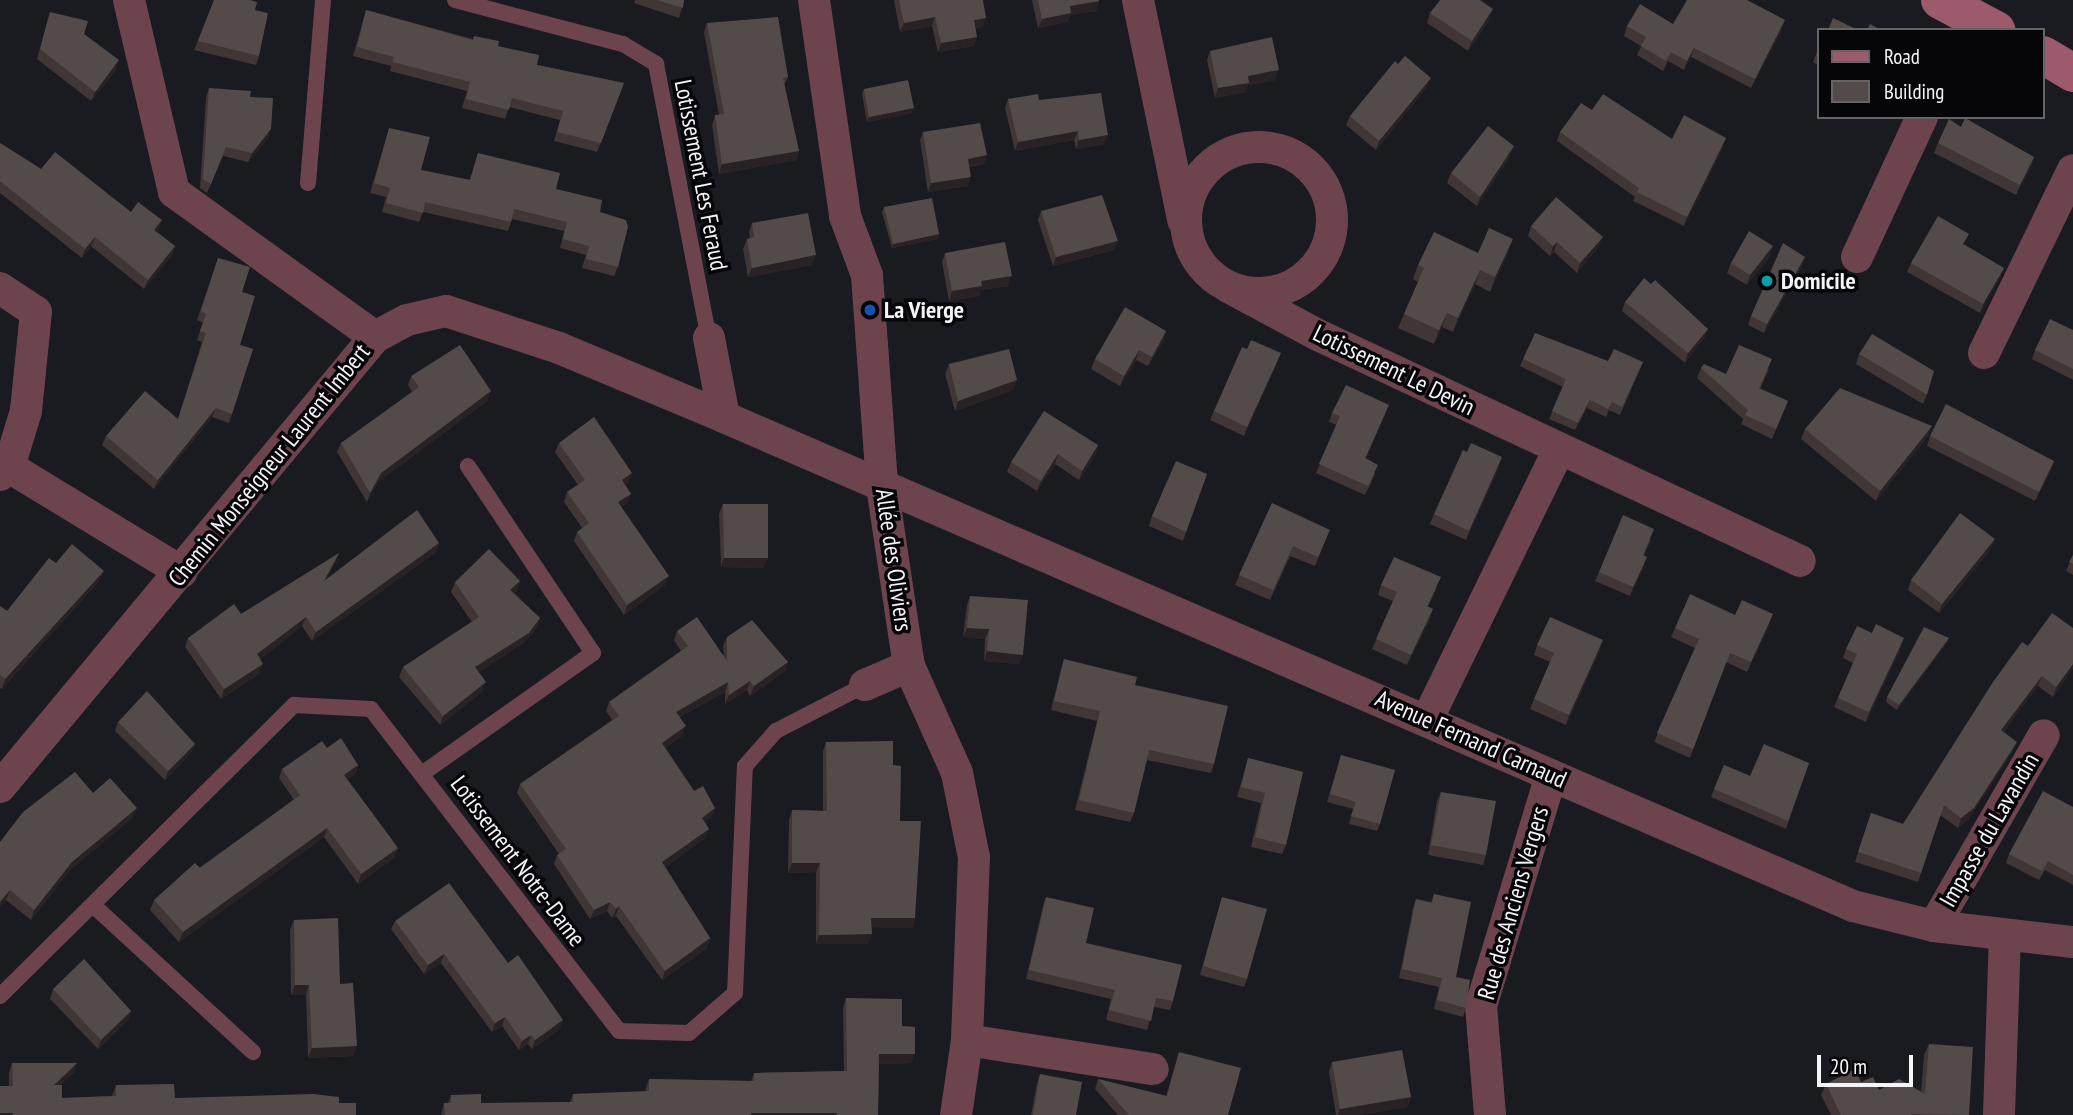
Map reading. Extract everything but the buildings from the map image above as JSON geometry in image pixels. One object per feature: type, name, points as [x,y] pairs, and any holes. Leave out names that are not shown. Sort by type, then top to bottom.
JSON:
[{"type":"street","points":[[129,0],[174,192],[375,337]]},
{"type":"street","name":"Allée des Oliviers","points":[[814,0],[845,216],[867,275],[882,486],[909,666],[957,773],[974,857],[967,1040],[956,1115]]},
{"type":"street","points":[[1138,0],[1188,242],[1209,274],[1230,288],[1258,294],[1283,290],[1306,278],[1322,260],[1332,236],[1333,209],[1314,169],[1293,154],[1269,147],[1243,148],[1219,158],[1191,191],[1185,216],[1188,242]]},
{"type":"street","points":[[1857,257],[1921,119]]},
{"type":"street","points":[[1984,353],[2073,170]]},
{"type":"street","points":[[0,288],[36,312],[26,411],[5,471],[182,572]]},
{"type":"street","name":"Lotissement Le Devin","points":[[1230,288],[1559,449],[1800,561]]},
{"type":"street","name":"Chemin Monseigneur Laurent Imbert","points":[[0,787],[182,572],[375,337],[407,320],[446,311],[559,348],[724,416],[882,486]]},
{"type":"street","points":[[709,338],[724,416]]},
{"type":"street","points":[[1427,720],[1559,449]]},
{"type":"street","name":"Avenue Fernand Carnaud","points":[[882,486],[1853,906],[1934,926],[2073,943]]},
{"type":"street","points":[[864,685],[909,666]]},
{"type":"street","name":"Impasse du Lavandin","points":[[1934,926],[2044,735]]},
{"type":"street","name":"Rue des Anciens Vergers","points":[[1490,1115],[1481,1006],[1550,775]]},
{"type":"street","points":[[1999,1115],[2005,936]]},
{"type":"street","points":[[967,1040],[1153,1069]]},
{"type":"lane","points":[[308,183],[323,0]]},
{"type":"lane","name":"Lotissement Les Feraud","points":[[455,0],[622,44],[656,64],[709,338]]},
{"type":"lane","points":[[423,773],[593,653],[468,466]]},
{"type":"lane","name":"Lotissement Notre-Dame","points":[[0,996],[94,906],[294,705],[371,709],[423,773],[619,1031],[689,1033],[735,993],[745,766],[776,731],[864,685]]},
{"type":"lane","points":[[94,906],[253,1052]]},
{"type":"place","name":"Domicile","points":[[1767,281]]},
{"type":"place","name":"La Vierge","points":[[870,310]]}]
